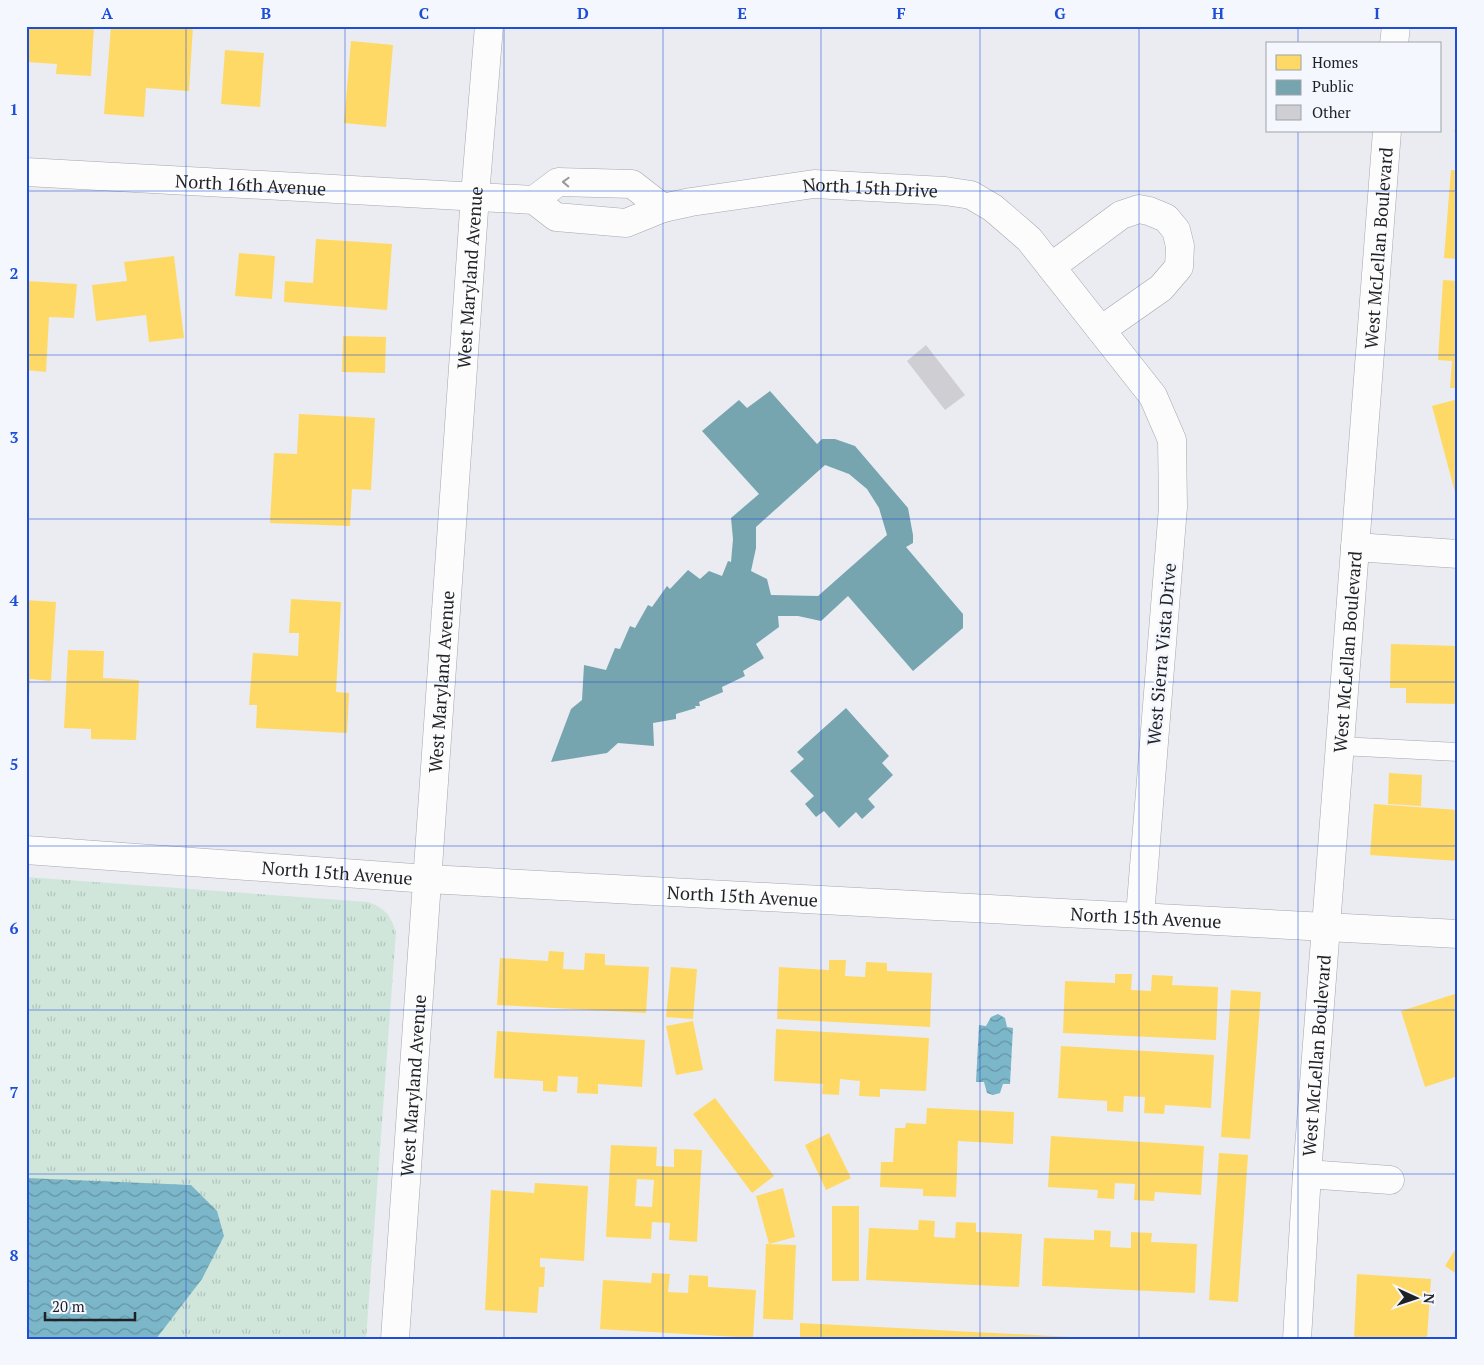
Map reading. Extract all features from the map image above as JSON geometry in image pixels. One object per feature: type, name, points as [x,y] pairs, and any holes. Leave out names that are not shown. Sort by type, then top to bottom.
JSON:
[{"type":"street","name":"West Maryland Avenue","points":[[395,1339],[475,196],[489,26]]},
{"type":"street","points":[[1394,42],[1396,26]]},
{"type":"street","name":"West McLellan Boulevard","points":[[1297,1339],[1307,1174],[1387,132]]},
{"type":"street","name":"North 16th Avenue","points":[[26,172],[475,196]]},
{"type":"street","points":[[475,196],[534,200],[558,182],[632,184],[662,208]]},
{"type":"street","points":[[596,220],[598,184]]},
{"type":"street","name":"North 15th Drive","points":[[534,200],[556,217],[626,223],[662,208],[814,184],[954,192],[971,195],[993,208],[1028,239],[1153,396]]},
{"type":"street","points":[[1051,267],[1120,215],[1139,209],[1166,218],[1176,230],[1180,246],[1178,267],[1161,288],[1100,330]]},
{"type":"street","name":"West Sierra Vista Drive","points":[[1140,916],[1174,506],[1172,440],[1153,396]]},
{"type":"street","points":[[1355,546],[1458,554]]},
{"type":"street","name":"North 15th Avenue","points":[[26,850],[428,879],[1458,934]]},
{"type":"street","name":"West McLellan Boulevard","points":[[1307,1174],[1390,1180]]},
{"type":"lane","points":[[1340,746],[1458,752]]},
{"type":"green space","points":[[26,877],[368,902],[379,907],[389,917],[396,932],[366,1339],[26,1339]]},
{"type":"water","points":[[998,1014],[1005,1018],[1007,1027],[1013,1028],[1010,1084],[1003,1084],[1000,1093],[993,1095],[987,1093],[984,1082],[976,1082],[979,1025],[986,1026],[991,1017]]},
{"type":"water","points":[[26,1178],[191,1185],[217,1211],[224,1236],[202,1279],[156,1339],[26,1339]]},
{"type":"building: Homes","points":[[26,26],[94,26],[91,76],[56,74],[57,64],[26,62]]},
{"type":"building: Homes","points":[[111,26],[193,26],[189,91],[146,88],[144,117],[104,114]]},
{"type":"building: Homes","points":[[351,41],[393,45],[386,127],[344,123]]},
{"type":"building: Homes","points":[[225,50],[264,53],[260,107],[221,104]]},
{"type":"building: Homes","points":[[1457,120],[1458,132],[1454,132]]},
{"type":"building: Homes","points":[[1451,170],[1458,170],[1458,259],[1444,258]]},
{"type":"building: Homes","points":[[316,239],[392,244],[387,310],[284,302],[285,281],[313,283]]},
{"type":"building: Homes","points":[[239,253],[275,256],[272,299],[235,296]]},
{"type":"building: Homes","points":[[174,256],[184,338],[149,342],[146,315],[96,321],[92,285],[127,281],[124,262]]},
{"type":"building: Homes","points":[[1443,280],[1458,281],[1458,388],[1450,388],[1452,361],[1438,360]]},
{"type":"building: Homes","points":[[26,281],[77,284],[74,318],[49,317],[46,372],[26,370]]},
{"type":"building: Homes","points":[[343,336],[386,337],[385,373],[342,372]]},
{"type":"building: Homes","points":[[1458,399],[1458,499],[1457,500],[1432,406]]},
{"type":"building: Homes","points":[[299,414],[375,418],[371,490],[352,489],[350,526],[270,523],[274,453],[297,454]]},
{"type":"building: Homes","points":[[291,599],[341,602],[336,692],[349,693],[347,733],[256,728],[257,705],[249,705],[253,653],[298,656],[299,633],[289,633]]},
{"type":"building: Homes","points":[[26,600],[56,602],[51,681],[30,679],[28,715]]},
{"type":"building: Homes","points":[[1391,644],[1458,646],[1456,704],[1406,703],[1406,688],[1390,688]]},
{"type":"building: Homes","points":[[68,650],[104,651],[103,678],[139,680],[136,740],[91,739],[91,729],[64,728]]},
{"type":"building: Homes","points":[[1389,773],[1422,775],[1421,806],[1388,804]]},
{"type":"building: Homes","points":[[1374,804],[1458,810],[1458,861],[1370,855]]},
{"type":"building: Homes","points":[[549,951],[564,952],[563,969],[584,970],[585,953],[605,954],[605,965],[649,967],[646,1013],[497,1005],[500,958],[548,961]]},
{"type":"building: Homes","points":[[829,960],[846,960],[845,976],[865,977],[866,962],[887,963],[887,971],[932,973],[930,1027],[777,1019],[779,967],[829,970]]},
{"type":"building: Homes","points":[[671,967],[697,969],[693,1019],[666,1017]]},
{"type":"building: Homes","points":[[1115,974],[1132,974],[1131,990],[1151,991],[1152,975],[1173,976],[1172,985],[1218,987],[1216,1040],[1063,1033],[1065,981],[1115,983]]},
{"type":"building: Homes","points":[[1231,990],[1261,992],[1250,1139],[1221,1137]]},
{"type":"building: Homes","points":[[1458,993],[1458,1076],[1425,1087],[1401,1011]]},
{"type":"building: Homes","points":[[693,1021],[703,1070],[676,1075],[666,1026]]},
{"type":"building: Homes","points":[[776,1029],[929,1038],[926,1091],[880,1089],[880,1097],[859,1096],[860,1081],[840,1079],[839,1095],[822,1094],[823,1084],[774,1081]]},
{"type":"building: Homes","points":[[497,1031],[645,1040],[642,1087],[598,1084],[598,1094],[577,1093],[578,1077],[558,1076],[557,1092],[543,1091],[543,1081],[494,1078]]},
{"type":"building: Homes","points":[[1061,1046],[1214,1055],[1211,1108],[1165,1105],[1164,1114],[1144,1113],[1145,1097],[1124,1096],[1123,1112],[1107,1111],[1107,1101],[1058,1098]]},
{"type":"building: Homes","points":[[715,1098],[774,1176],[752,1193],[693,1114]]},
{"type":"building: Homes","points":[[927,1108],[1014,1112],[1013,1144],[958,1141],[956,1197],[923,1196],[923,1189],[880,1187],[881,1162],[893,1162],[895,1128],[905,1128],[906,1123],[926,1124]]},
{"type":"building: Homes","points":[[829,1133],[851,1178],[826,1190],[805,1145]]},
{"type":"building: Homes","points":[[1051,1136],[1204,1146],[1201,1195],[1155,1192],[1154,1201],[1134,1200],[1135,1184],[1115,1183],[1114,1199],[1097,1198],[1098,1190],[1048,1187]]},
{"type":"building: Homes","points":[[611,1145],[657,1147],[656,1166],[674,1167],[674,1149],[702,1150],[697,1242],[669,1240],[670,1223],[652,1222],[651,1239],[606,1237]],"holes":[[[637,1179],[654,1180],[652,1207],[635,1206]]]},
{"type":"building: Homes","points":[[1219,1153],[1248,1155],[1238,1302],[1209,1300]]},
{"type":"building: Homes","points":[[535,1183],[588,1186],[584,1261],[540,1258],[540,1267],[545,1267],[544,1287],[539,1287],[537,1313],[485,1310],[491,1190],[534,1193]]},
{"type":"building: Homes","points":[[783,1188],[795,1237],[769,1244],[756,1196]]},
{"type":"building: Homes","points":[[832,1206],[859,1206],[859,1281],[832,1281]]},
{"type":"building: Homes","points":[[919,1220],[935,1221],[934,1237],[955,1238],[956,1222],[976,1223],[976,1232],[1022,1234],[1019,1287],[866,1280],[869,1228],[918,1230]]},
{"type":"building: Homes","points":[[1094,1230],[1111,1231],[1110,1247],[1131,1248],[1131,1232],[1152,1233],[1151,1242],[1197,1244],[1195,1293],[1042,1286],[1044,1238],[1094,1240]]},
{"type":"building: Homes","points":[[766,1244],[796,1245],[793,1320],[763,1319]]},
{"type":"building: Homes","points":[[1458,1245],[1458,1275],[1445,1266]]},
{"type":"building: Homes","points":[[652,1273],[670,1274],[668,1292],[688,1293],[689,1275],[708,1276],[708,1287],[756,1290],[753,1338],[600,1329],[603,1280],[651,1283]]},
{"type":"building: Homes","points":[[1357,1274],[1431,1279],[1427,1339],[1354,1339]]},
{"type":"building: Homes","points":[[800,1323],[1072,1337],[1072,1339],[800,1339]]},
{"type":"building: Public","points":[[770,391],[817,444],[822,439],[835,439],[855,446],[908,508],[913,543],[906,547],[963,614],[963,628],[913,671],[848,596],[821,621],[798,616],[778,616],[779,627],[756,644],[764,658],[743,671],[745,676],[722,687],[723,692],[699,702],[700,706],[695,706],[696,708],[676,714],[676,719],[653,723],[654,746],[618,743],[607,753],[551,762],[571,709],[582,700],[584,665],[606,670],[615,648],[620,649],[630,626],[635,628],[648,605],[652,607],[667,586],[670,589],[688,570],[700,579],[709,571],[722,576],[728,561],[731,562],[733,539],[731,518],[759,494],[702,431],[739,400],[747,408]],"holes":[[[825,465],[849,474],[867,489],[879,508],[887,535],[818,596],[771,595],[767,579],[751,571],[756,548],[756,527]]]},
{"type":"building: Public","points":[[846,708],[889,756],[882,763],[893,775],[868,799],[875,807],[862,819],[856,812],[839,828],[824,811],[816,817],[805,804],[814,796],[790,771],[804,759],[797,752]]},
{"type":"building: Other","points":[[926,345],[965,395],[945,410],[907,361]]}]
